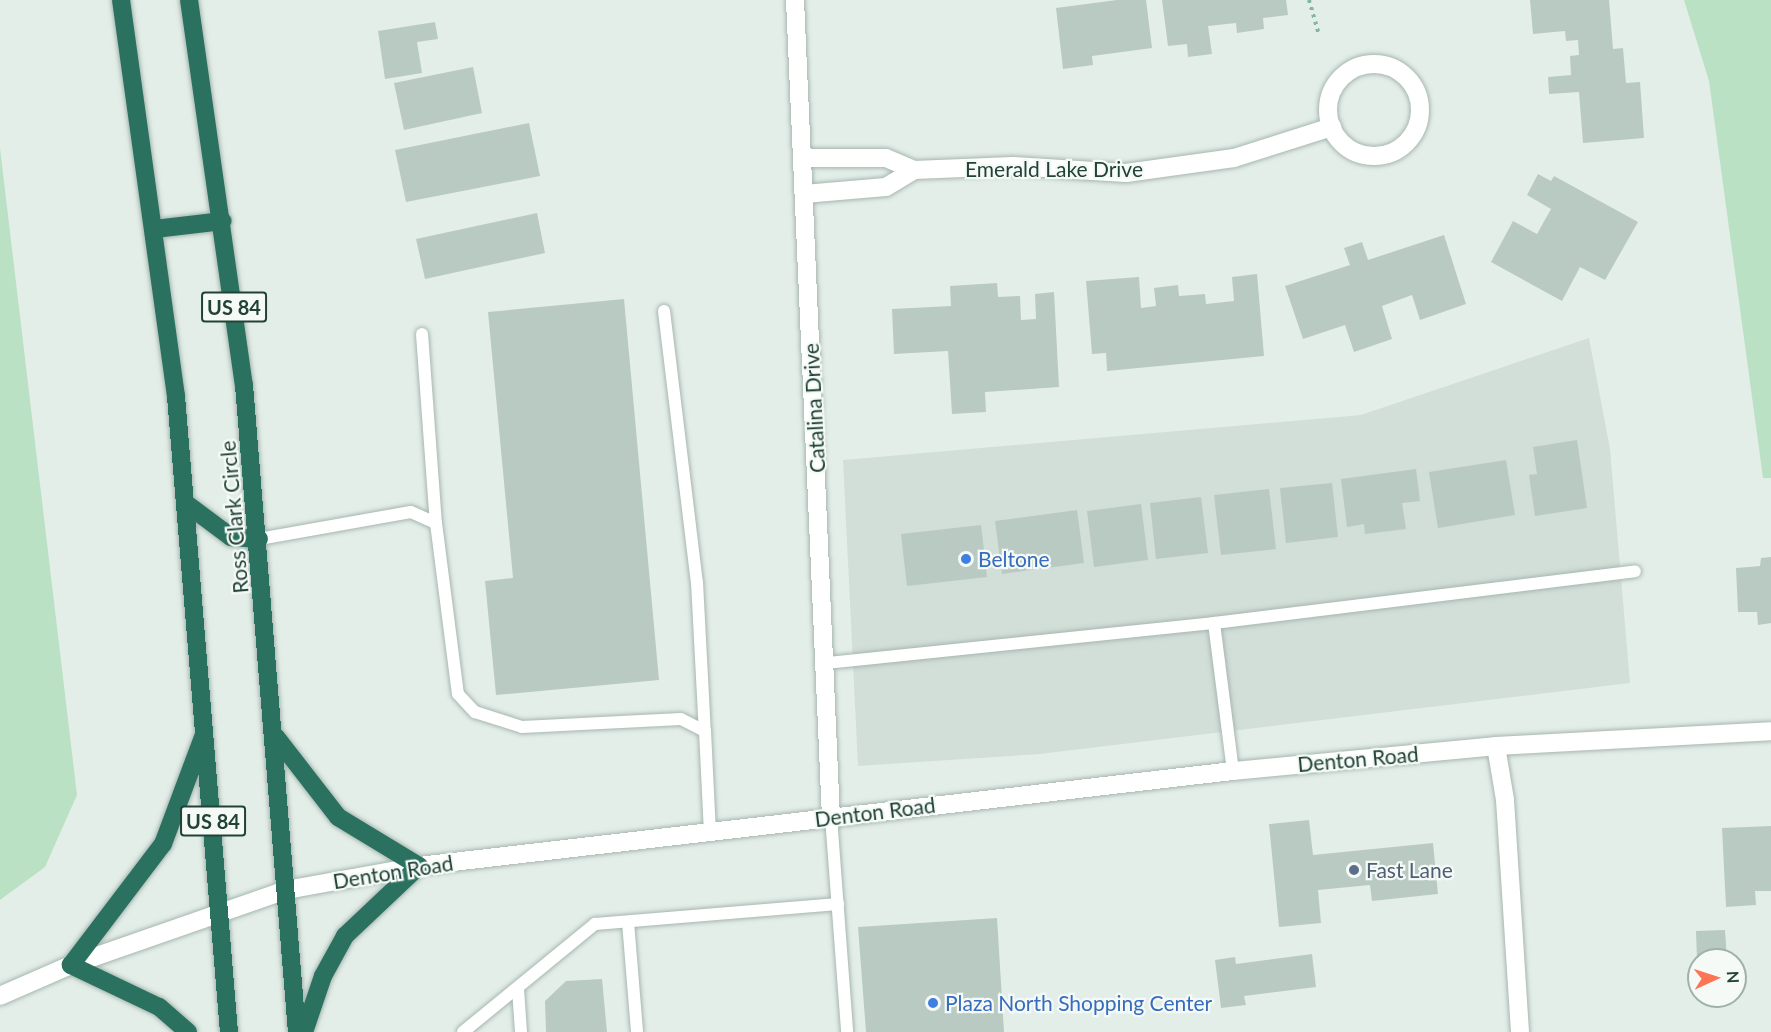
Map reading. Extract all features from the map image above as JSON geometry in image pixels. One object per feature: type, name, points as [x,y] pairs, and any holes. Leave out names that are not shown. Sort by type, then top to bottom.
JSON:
[{"type":"highway","name":"US 84","points":[[121,0],[155,229],[188,505],[229,1032]]},
{"type":"highway","name":"Ross Clark Circle","points":[[189,0],[223,221],[259,539],[297,1032]]},
{"type":"highway","points":[[155,229],[223,221]]},
{"type":"highway","points":[[188,505],[231,537],[259,539]]},
{"type":"highway","points":[[188,1032],[159,1007],[71,965],[163,844],[206,730]]},
{"type":"highway","points":[[275,735],[338,817],[419,866],[345,936],[323,976],[304,1032]]},
{"type":"street","name":"Catalina Drive","points":[[795,0],[831,817]]},
{"type":"street","points":[[1392,67],[1417,93],[1419,122],[1402,147],[1389,153],[1360,154],[1332,127],[1332,90],[1354,68],[1392,67]]},
{"type":"street","name":"Emerald Lake Drive","points":[[802,158],[886,158],[914,170],[1013,166],[1126,174],[1234,158],[1332,127]]},
{"type":"street","name":"Emerald Lake Drive","points":[[804,194],[886,187],[914,170]]},
{"type":"street","name":"Denton Road","points":[[0,996],[71,965],[286,890],[419,866],[1233,771],[1496,746],[1771,731]]},
{"type":"street","points":[[1496,746],[1505,800],[1520,1032]]},
{"type":"lane","points":[[664,311],[697,582],[710,832]]},
{"type":"lane","points":[[422,334],[436,523],[458,694],[475,712],[522,727],[681,720],[705,733]]},
{"type":"lane","points":[[259,539],[411,512],[436,523]]},
{"type":"lane","points":[[826,663],[1214,623],[1635,571]]},
{"type":"lane","points":[[1214,623],[1233,771]]},
{"type":"lane","points":[[831,817],[847,1032]]},
{"type":"lane","points":[[463,1032],[596,924],[838,904]]},
{"type":"lane","points":[[628,922],[637,1032]]},
{"type":"lane","points":[[518,988],[521,1032]]},
{"type":"path","points":[[1309,0],[1319,36]]},
{"type":"shaded area","points":[[1589,338],[1610,449],[1630,683],[1040,754],[858,766],[843,460],[1361,415]]},
{"type":"green space","points":[[1684,0],[1771,0],[1771,478],[1763,478],[1709,81]]},
{"type":"green space","points":[[0,148],[77,795],[45,867],[0,900]]},
{"type":"building","points":[[1117,0],[1146,0],[1152,48],[1092,56],[1093,65],[1063,69],[1056,8]]},
{"type":"building","points":[[1162,0],[1286,0],[1288,15],[1263,18],[1264,29],[1237,33],[1236,23],[1208,26],[1212,54],[1188,57],[1187,44],[1168,46]]},
{"type":"building","points":[[1530,0],[1609,0],[1613,49],[1623,48],[1626,83],[1640,82],[1644,138],[1583,143],[1579,92],[1549,94],[1548,77],[1571,75],[1570,56],[1579,55],[1578,40],[1566,41],[1565,31],[1533,34]]},
{"type":"building","points":[[435,22],[438,39],[417,42],[422,73],[385,79],[378,31]]},
{"type":"building","points":[[473,67],[482,113],[404,130],[394,83]]},
{"type":"building","points":[[529,123],[540,176],[406,202],[395,150]]},
{"type":"building","points":[[1538,174],[1551,181],[1554,176],[1638,222],[1605,280],[1580,267],[1562,301],[1491,262],[1513,221],[1537,234],[1551,209],[1527,195]]},
{"type":"building","points":[[537,213],[545,253],[425,279],[416,239]]},
{"type":"building","points":[[1444,235],[1466,304],[1420,320],[1412,295],[1382,306],[1392,339],[1354,352],[1345,325],[1303,339],[1285,286],[1350,265],[1344,248],[1362,242],[1368,260]]},
{"type":"building","points":[[1257,274],[1264,356],[1107,371],[1106,353],[1092,354],[1086,281],[1139,277],[1141,308],[1156,306],[1154,288],[1178,285],[1179,296],[1205,294],[1206,304],[1234,301],[1232,277]]},
{"type":"building","points":[[997,283],[998,297],[1020,296],[1021,320],[1036,319],[1035,294],[1054,292],[1059,387],[985,392],[986,412],[952,414],[948,351],[894,354],[892,309],[951,306],[950,286]]},
{"type":"building","points":[[624,299],[659,680],[496,695],[485,581],[513,578],[488,312]]},
{"type":"building","points":[[1577,440],[1587,508],[1535,516],[1529,475],[1537,474],[1533,447]]},
{"type":"building","points":[[1506,460],[1515,515],[1438,528],[1429,472]]},
{"type":"building","points":[[1416,469],[1420,501],[1402,503],[1406,529],[1365,534],[1364,524],[1347,527],[1341,479]]},
{"type":"building","points":[[1332,483],[1338,537],[1286,543],[1280,488]]},
{"type":"building","points":[[1269,489],[1276,549],[1221,555],[1214,495]]},
{"type":"building","points":[[1201,497],[1208,553],[1156,559],[1150,503]]},
{"type":"building","points":[[1141,504],[1148,560],[1094,567],[1087,511]]},
{"type":"building","points":[[1077,510],[1084,563],[1002,574],[995,521]]},
{"type":"building","points":[[981,525],[987,577],[907,586],[901,534]]},
{"type":"building","points":[[1771,557],[1771,623],[1758,625],[1757,612],[1738,612],[1736,568],[1760,566],[1761,558]]},
{"type":"building","name":"Fast Lane","points":[[1309,820],[1313,855],[1433,843],[1438,894],[1372,901],[1370,885],[1318,890],[1321,923],[1279,927],[1269,824]]},
{"type":"building","points":[[1771,826],[1771,891],[1755,891],[1756,905],[1726,907],[1722,828]]},
{"type":"building","points":[[997,918],[1004,1032],[866,1032],[858,927]]},
{"type":"building","points":[[1725,930],[1726,948],[1697,948],[1696,931]]},
{"type":"building","points":[[1312,954],[1316,987],[1244,996],[1246,1005],[1221,1008],[1215,960],[1235,957],[1236,964]]},
{"type":"building","points":[[602,979],[607,1032],[546,1032],[545,1001],[566,981]]},
{"type":"place","name":"Beltone","points":[[966,559]]},
{"type":"place","name":"Fast Lane","points":[[1354,870]]},
{"type":"place","name":"Plaza North Shopping Center","points":[[933,1003]]}]
